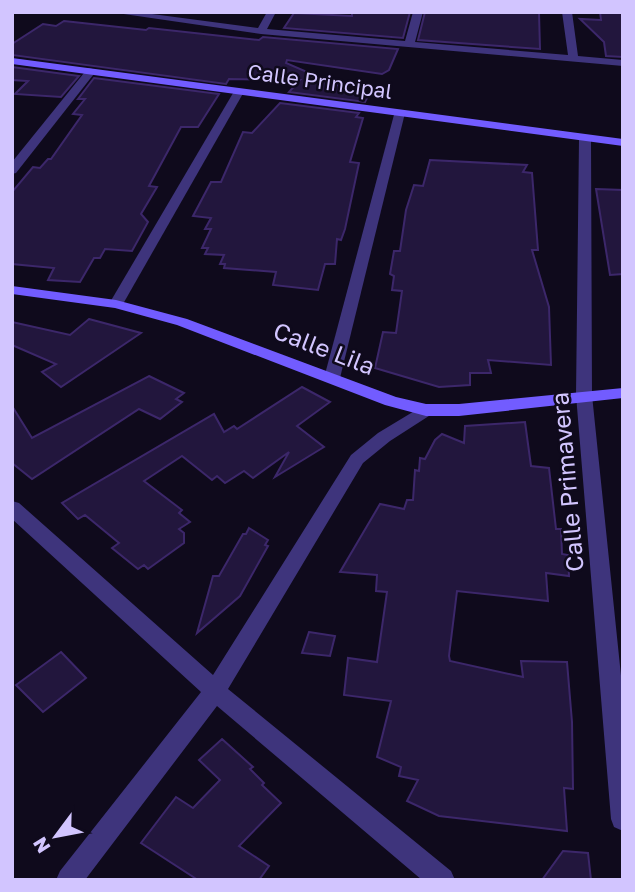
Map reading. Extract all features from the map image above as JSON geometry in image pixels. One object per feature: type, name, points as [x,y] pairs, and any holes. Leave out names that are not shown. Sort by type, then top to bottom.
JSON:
[{"type":"street","points":[[114,12],[409,46],[623,63]]},
{"type":"street","points":[[261,31],[272,12]]},
{"type":"street","points":[[409,46],[418,12]]},
{"type":"street","points":[[567,12],[574,60]]},
{"type":"street","name":"Calle Principal","points":[[12,61],[623,143]]},
{"type":"street","points":[[12,170],[92,70]]},
{"type":"street","points":[[116,303],[240,90]]},
{"type":"street","points":[[332,378],[399,113]]},
{"type":"street","name":"Calle Primavera","points":[[585,139],[584,395],[623,819]]},
{"type":"street","name":"Calle Lila","points":[[12,290],[116,303],[182,323],[391,401],[426,410],[459,410],[623,393]]},
{"type":"street","points":[[69,880],[215,691],[357,459],[384,437],[426,410]]},
{"type":"street","points":[[12,508],[215,691],[442,880]]},
{"type":"building","points":[[352,12],[410,12],[403,38],[284,28],[294,13],[352,16]]},
{"type":"building","points":[[425,12],[539,13],[540,49],[418,40]]},
{"type":"building","points":[[600,12],[623,12],[623,57],[606,56],[604,42],[580,19],[601,20]]},
{"type":"building","points":[[64,21],[259,40],[263,37],[398,49],[389,70],[382,74],[287,60],[286,63],[367,98],[365,102],[289,92],[300,80],[229,79],[226,84],[12,55],[12,44],[43,24],[56,26]]},
{"type":"building","points":[[12,67],[79,76],[61,97],[15,94],[28,81],[12,80]]},
{"type":"building","points":[[94,78],[219,94],[198,127],[181,127],[149,186],[157,187],[141,214],[148,222],[132,251],[105,249],[100,258],[94,258],[80,282],[48,280],[54,268],[12,264],[12,192],[33,167],[40,168],[51,159],[82,115],[73,114],[85,99],[78,99]]},
{"type":"building","points":[[280,103],[359,113],[356,117],[363,118],[350,162],[359,163],[345,229],[341,240],[337,239],[335,264],[325,264],[318,290],[273,285],[276,272],[224,268],[225,264],[220,264],[224,255],[205,254],[208,248],[202,248],[211,229],[205,229],[211,218],[193,216],[211,182],[221,182],[243,132],[252,133]]},
{"type":"building","points":[[430,160],[527,165],[523,172],[532,173],[538,250],[532,250],[549,307],[551,365],[488,360],[491,373],[470,373],[470,385],[439,387],[375,368],[383,332],[396,333],[402,291],[392,290],[394,276],[390,274],[394,251],[400,251],[406,210],[414,185],[423,186]]},
{"type":"building","points":[[596,189],[623,190],[623,274],[610,275]]},
{"type":"building","points":[[89,319],[141,333],[61,387],[42,372],[56,364],[12,345],[12,322],[70,335]]},
{"type":"building","points":[[149,376],[184,393],[176,399],[182,402],[160,419],[139,409],[32,479],[12,463],[12,406],[32,438]]},
{"type":"building","points":[[302,387],[330,402],[297,426],[324,447],[275,477],[289,452],[253,478],[244,471],[225,483],[217,476],[212,480],[182,456],[144,481],[182,510],[179,513],[190,522],[179,529],[184,533],[184,543],[148,569],[144,565],[138,569],[112,548],[119,543],[85,515],[78,519],[62,503],[214,414],[224,432],[234,426],[237,429]]},
{"type":"building","points":[[525,422],[531,466],[549,468],[556,529],[561,529],[562,554],[568,555],[569,576],[546,573],[548,601],[457,591],[449,656],[450,661],[523,677],[521,661],[567,662],[572,722],[573,789],[564,788],[567,831],[439,816],[407,801],[418,780],[399,776],[401,767],[377,757],[391,701],[344,695],[348,658],[377,662],[387,592],[376,591],[377,575],[340,572],[380,504],[404,509],[407,500],[413,500],[415,470],[419,471],[420,458],[425,459],[435,440],[442,434],[464,443],[465,426]]},
{"type":"building","points":[[249,528],[268,540],[265,545],[268,546],[240,596],[197,633],[213,576],[219,576]]},
{"type":"building","points":[[309,632],[335,636],[330,656],[302,653]]},
{"type":"building","points":[[61,652],[86,678],[43,712],[16,685]]},
{"type":"building","points":[[222,739],[253,767],[250,769],[264,783],[262,785],[281,803],[239,846],[269,866],[259,880],[198,880],[141,843],[176,797],[193,808],[220,780],[199,760]]},
{"type":"building","points":[[563,851],[588,853],[591,880],[542,880]]}]
